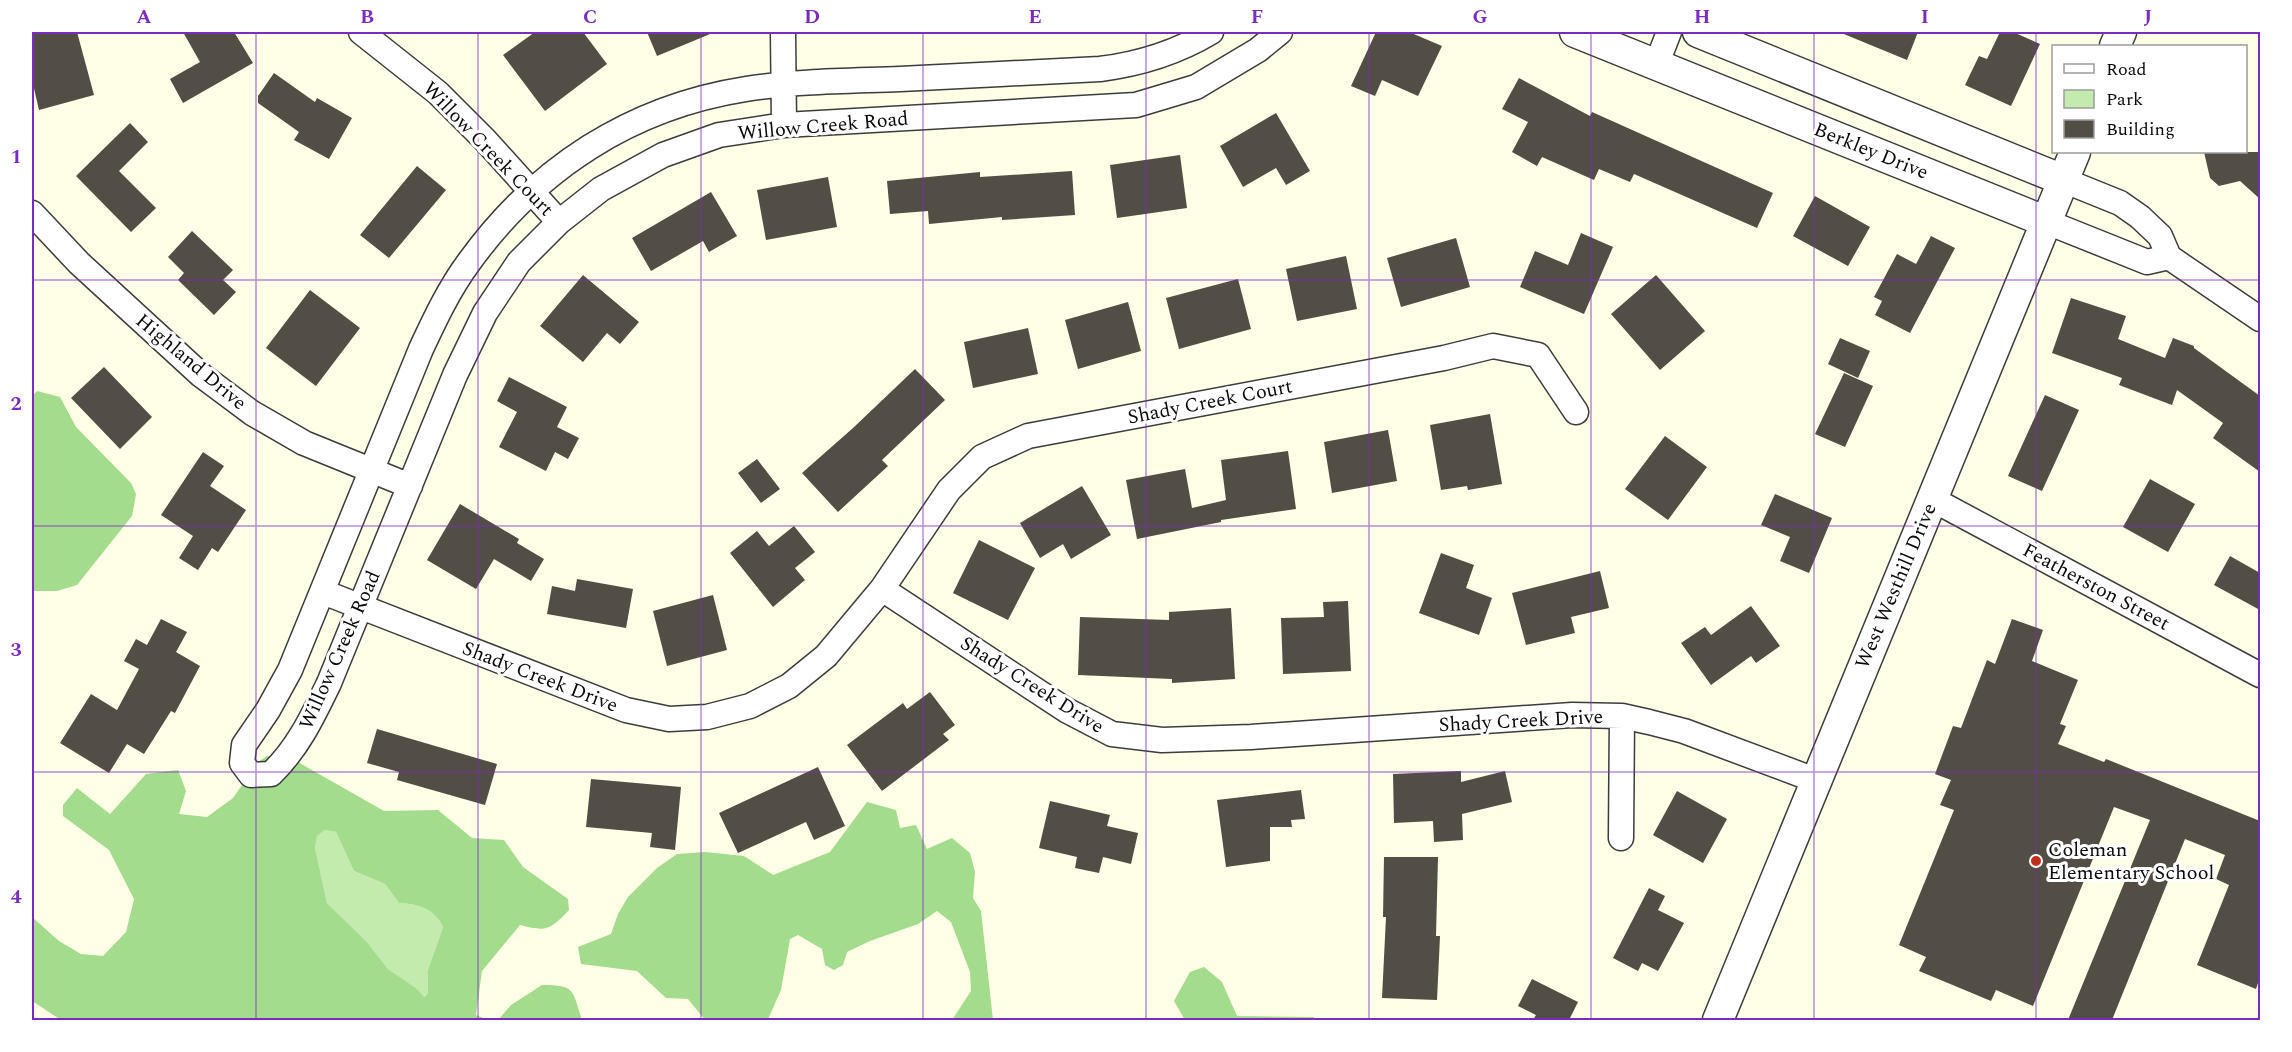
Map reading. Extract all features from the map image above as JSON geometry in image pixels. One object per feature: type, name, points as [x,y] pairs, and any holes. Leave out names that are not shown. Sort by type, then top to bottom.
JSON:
[{"type":"street","name":"Willow Creek Court","points":[[361,32],[438,93],[559,222]]},
{"type":"street","points":[[783,32],[784,125]]},
{"type":"street","name":"Willow Creek Road","points":[[1211,32],[1178,50],[1128,66],[784,84],[704,98],[624,126],[587,149],[531,192],[498,225],[468,263],[444,302],[421,350],[290,670],[268,710],[244,745],[242,763],[251,775],[271,774],[285,760],[305,732],[329,683],[455,375],[484,313],[519,262],[559,222],[601,189],[663,155],[719,135],[784,125],[1136,105],[1196,87],[1258,50],[1280,32]]},
{"type":"street","name":"Berkley Drive","points":[[1575,32],[2147,262],[2169,257]]},
{"type":"street","points":[[1656,63],[1669,32]]},
{"type":"street","points":[[1698,32],[2120,203],[2140,216],[2160,236],[2169,257],[2260,319]]},
{"type":"street","name":"West Westhill Drive","points":[[1718,1020],[2075,153]]},
{"type":"street","name":"Highland Drive","points":[[32,213],[79,263],[201,375],[252,413],[303,443],[410,486]]},
{"type":"street","name":"Shady Creek Court","points":[[882,589],[949,490],[982,457],[1028,436],[1444,358],[1493,346],[1538,355],[1576,412]]},
{"type":"street","name":"Featherston Street","points":[[1932,499],[2260,675]]},
{"type":"street","name":"Shady Creek Drive","points":[[323,592],[626,710],[669,719],[707,717],[750,706],[789,686],[826,656],[882,589],[1066,710],[1112,734],[1162,740],[1251,737],[1572,715],[1622,716],[1684,731],[1815,780]]},
{"type":"street","points":[[1621,838],[1622,716]]},
{"type":"green space","points":[[37,391],[60,397],[76,427],[131,483],[136,494],[132,516],[77,585],[57,591],[32,591],[32,396]]},
{"type":"green space","points":[[267,756],[289,757],[384,811],[438,810],[472,838],[504,840],[523,867],[568,899],[569,910],[547,928],[520,925],[482,971],[476,1015],[488,1020],[186,1020],[173,1018],[61,1020],[32,1001],[32,917],[59,941],[81,954],[103,956],[126,932],[134,899],[109,850],[63,816],[63,805],[77,788],[110,814],[146,774],[178,770],[186,791],[179,814],[207,817],[233,798],[258,762]],"holes":[[[325,830],[336,832],[354,871],[385,884],[399,903],[413,904],[430,911],[443,927],[428,970],[428,993],[424,997],[416,988],[388,969],[367,942],[327,903],[315,848],[317,836]]]},
{"type":"green space","points":[[867,802],[896,810],[900,828],[916,825],[927,849],[952,838],[970,853],[975,872],[973,898],[981,911],[993,1020],[952,1020],[971,991],[970,972],[951,922],[937,911],[918,924],[847,952],[843,965],[834,970],[825,965],[822,949],[798,935],[790,939],[781,990],[768,1019],[705,1020],[688,999],[666,998],[637,971],[581,964],[578,947],[611,934],[618,914],[628,897],[657,868],[677,854],[705,852],[744,856],[773,875],[830,852]]},
{"type":"green space","points":[[325,830],[336,832],[354,871],[385,884],[399,903],[413,904],[430,911],[443,927],[428,970],[428,993],[423,997],[416,988],[388,969],[367,942],[327,903],[315,848],[317,836]]},
{"type":"green space","points":[[1204,967],[1222,982],[1237,1016],[1314,1017],[1315,1020],[1185,1020],[1174,1001],[1190,972]]},
{"type":"green space","points":[[542,985],[561,986],[571,991],[582,1020],[498,1020],[511,1005]]},
{"type":"building","points":[[32,32],[77,32],[94,95],[39,110],[32,80]]},
{"type":"building","points":[[183,32],[234,32],[253,63],[183,103],[170,79],[200,62]]},
{"type":"building","points":[[535,32],[583,32],[607,64],[545,111],[503,55]]},
{"type":"building","points":[[647,32],[715,32],[657,56]]},
{"type":"building","points":[[1376,32],[1409,32],[1442,46],[1418,96],[1382,80],[1375,96],[1351,86]]},
{"type":"building","points":[[1839,32],[1918,32],[1907,60]]},
{"type":"building","points":[[2000,32],[2013,32],[2040,44],[2011,106],[1965,85],[1979,56],[1987,59]]},
{"type":"building","points":[[274,73],[315,102],[317,98],[352,118],[329,159],[294,140],[299,132],[258,103],[258,96]]},
{"type":"building","points":[[1519,78],[1590,116],[1592,112],[1773,193],[1757,228],[1634,174],[1630,182],[1599,169],[1594,180],[1542,157],[1537,166],[1512,152],[1528,122],[1502,109]]},
{"type":"building","points":[[1276,113],[1310,171],[1286,185],[1276,168],[1243,187],[1220,146]]},
{"type":"building","points":[[130,123],[148,142],[119,171],[156,208],[131,232],[76,176]]},
{"type":"building","points":[[2260,152],[2260,199],[2240,181],[2219,186],[2210,178],[2204,153]]},
{"type":"building","points":[[1180,155],[1187,208],[1117,218],[1110,165]]},
{"type":"building","points":[[417,166],[446,190],[389,258],[360,235]]},
{"type":"building","points":[[1072,171],[1075,215],[1002,220],[1002,217],[929,224],[928,211],[890,214],[887,181],[980,172],[980,177]]},
{"type":"building","points":[[828,177],[837,227],[766,240],[757,190]]},
{"type":"building","points":[[711,192],[737,236],[709,252],[703,241],[651,271],[632,238]]},
{"type":"building","points":[[1815,196],[1870,227],[1848,266],[1793,236]]},
{"type":"building","points":[[192,231],[233,270],[223,280],[236,292],[214,315],[178,280],[184,273],[168,257]]},
{"type":"building","points":[[1581,233],[1613,247],[1584,314],[1520,287],[1535,251],[1568,265]]},
{"type":"building","points":[[1931,236],[1955,248],[1910,333],[1875,315],[1882,301],[1874,297],[1897,254],[1916,264]]},
{"type":"building","points":[[1456,238],[1470,287],[1401,307],[1387,258]]},
{"type":"building","points":[[1346,256],[1357,309],[1297,321],[1286,269]]},
{"type":"building","points":[[583,275],[639,322],[620,344],[607,333],[583,362],[540,326]]},
{"type":"building","points":[[1656,275],[1705,331],[1660,370],[1611,314]]},
{"type":"building","points":[[1238,279],[1251,329],[1179,349],[1166,298]]},
{"type":"building","points":[[310,290],[360,328],[316,386],[266,348]]},
{"type":"building","points":[[2071,298],[2126,316],[2118,339],[2165,358],[2173,338],[2194,346],[2260,396],[2260,472],[2213,438],[2223,423],[2177,390],[2172,405],[2119,385],[2122,378],[2052,353]]},
{"type":"building","points":[[1128,302],[1141,351],[1078,369],[1065,320]]},
{"type":"building","points":[[1028,328],[1038,374],[973,388],[964,342]]},
{"type":"building","points":[[1840,338],[1870,351],[1858,378],[1828,364]]},
{"type":"building","points":[[104,367],[152,417],[120,449],[71,398]]},
{"type":"building","points":[[915,369],[945,400],[882,460],[888,466],[838,512],[802,473]]},
{"type":"building","points":[[1844,373],[1873,386],[1845,447],[1815,434]]},
{"type":"building","points":[[509,377],[567,407],[557,427],[579,438],[568,459],[555,452],[546,471],[499,447],[517,412],[497,401]]},
{"type":"building","points":[[2045,395],[2079,410],[2042,491],[2008,476]]},
{"type":"building","points":[[1490,414],[1502,484],[1468,490],[1467,486],[1441,490],[1430,425]]},
{"type":"building","points":[[1388,430],[1397,481],[1332,493],[1324,442]]},
{"type":"building","points":[[1665,436],[1707,467],[1668,520],[1625,489]]},
{"type":"building","points":[[1288,451],[1296,509],[1221,520],[1221,522],[1137,539],[1126,480],[1185,469],[1192,508],[1226,500],[1221,460]]},
{"type":"building","points":[[203,452],[224,466],[210,486],[246,510],[218,552],[212,548],[198,570],[179,558],[193,536],[161,515]]},
{"type":"building","points":[[757,459],[780,489],[761,503],[738,473]]},
{"type":"building","points":[[2150,479],[2195,504],[2168,552],[2123,527]]},
{"type":"building","points":[[1082,486],[1111,535],[1071,559],[1063,544],[1040,558],[1020,523]]},
{"type":"building","points":[[1775,494],[1832,518],[1809,573],[1780,561],[1790,537],[1761,525]]},
{"type":"building","points":[[460,504],[519,539],[517,543],[544,559],[531,581],[494,559],[476,589],[427,560]]},
{"type":"building","points":[[794,526],[815,552],[795,568],[805,580],[773,607],[730,553],[757,531],[769,546]]},
{"type":"building","points":[[979,540],[1035,568],[1008,620],[953,593]]},
{"type":"building","points":[[1441,553],[1474,565],[1466,588],[1492,598],[1479,635],[1419,613]]},
{"type":"building","points":[[2230,556],[2260,573],[2260,610],[2214,585]]},
{"type":"building","points":[[1600,571],[1609,608],[1571,617],[1575,633],[1526,645],[1512,593]]},
{"type":"building","points":[[577,579],[633,589],[626,628],[547,614],[552,586],[575,591]]},
{"type":"building","points":[[713,595],[727,650],[667,666],[653,611]]},
{"type":"building","points":[[1348,601],[1351,671],[1283,674],[1281,618],[1324,617],[1323,602]]},
{"type":"building","points":[[1751,606],[1780,646],[1756,663],[1751,656],[1711,685],[1681,643],[1705,627],[1711,635]]},
{"type":"building","points":[[1231,608],[1235,679],[1172,683],[1172,679],[1078,675],[1080,617],[1169,620],[1169,612]]},
{"type":"building","points":[[161,619],[187,632],[176,652],[200,666],[175,713],[171,711],[144,754],[127,744],[109,773],[60,743],[91,694],[117,710],[139,669],[124,661],[136,639],[147,645]]},
{"type":"building","name":"Coleman Elementary School","points":[[2012,619],[2043,630],[2032,661],[2078,680],[2060,724],[2066,726],[2058,744],[2104,762],[2106,759],[2260,821],[2260,977],[2256,989],[2197,965],[2229,885],[2216,879],[2225,855],[2185,839],[2112,1020],[2068,1020],[2150,820],[2114,807],[2033,1006],[1996,990],[1991,1001],[1919,971],[1926,957],[1899,945],[1954,810],[1940,805],[1951,780],[1935,774],[1953,726],[1961,728],[1987,660],[1995,664]]},
{"type":"building","points":[[930,692],[955,725],[943,734],[949,740],[882,791],[847,745],[903,703],[907,709]]},
{"type":"building","points":[[377,729],[497,764],[485,805],[397,780],[399,772],[367,763]]},
{"type":"building","points":[[818,767],[845,826],[814,840],[806,822],[738,853],[719,813]]},
{"type":"building","points":[[1461,771],[1461,782],[1505,771],[1512,802],[1462,814],[1463,840],[1434,842],[1433,821],[1394,823],[1393,774]]},
{"type":"building","points":[[591,779],[681,787],[675,850],[650,847],[652,833],[586,827]]},
{"type":"building","points":[[1301,790],[1305,819],[1291,820],[1292,827],[1270,827],[1270,861],[1226,867],[1217,800]]},
{"type":"building","points":[[1677,791],[1727,819],[1703,863],[1653,835]]},
{"type":"building","points":[[1050,801],[1110,815],[1107,826],[1138,833],[1131,864],[1103,857],[1099,873],[1075,868],[1077,857],[1039,848]]},
{"type":"building","points":[[1384,857],[1438,857],[1436,936],[1440,936],[1437,1000],[1382,998],[1386,917],[1383,917]]},
{"type":"building","points":[[1649,888],[1665,896],[1658,910],[1684,923],[1658,971],[1642,963],[1638,971],[1613,958]]},
{"type":"building","points":[[1532,979],[1578,1002],[1569,1020],[1533,1020],[1536,1015],[1518,1006]]},
{"type":"place","name":"Coleman Elementary School","points":[[2036,861]]}]
